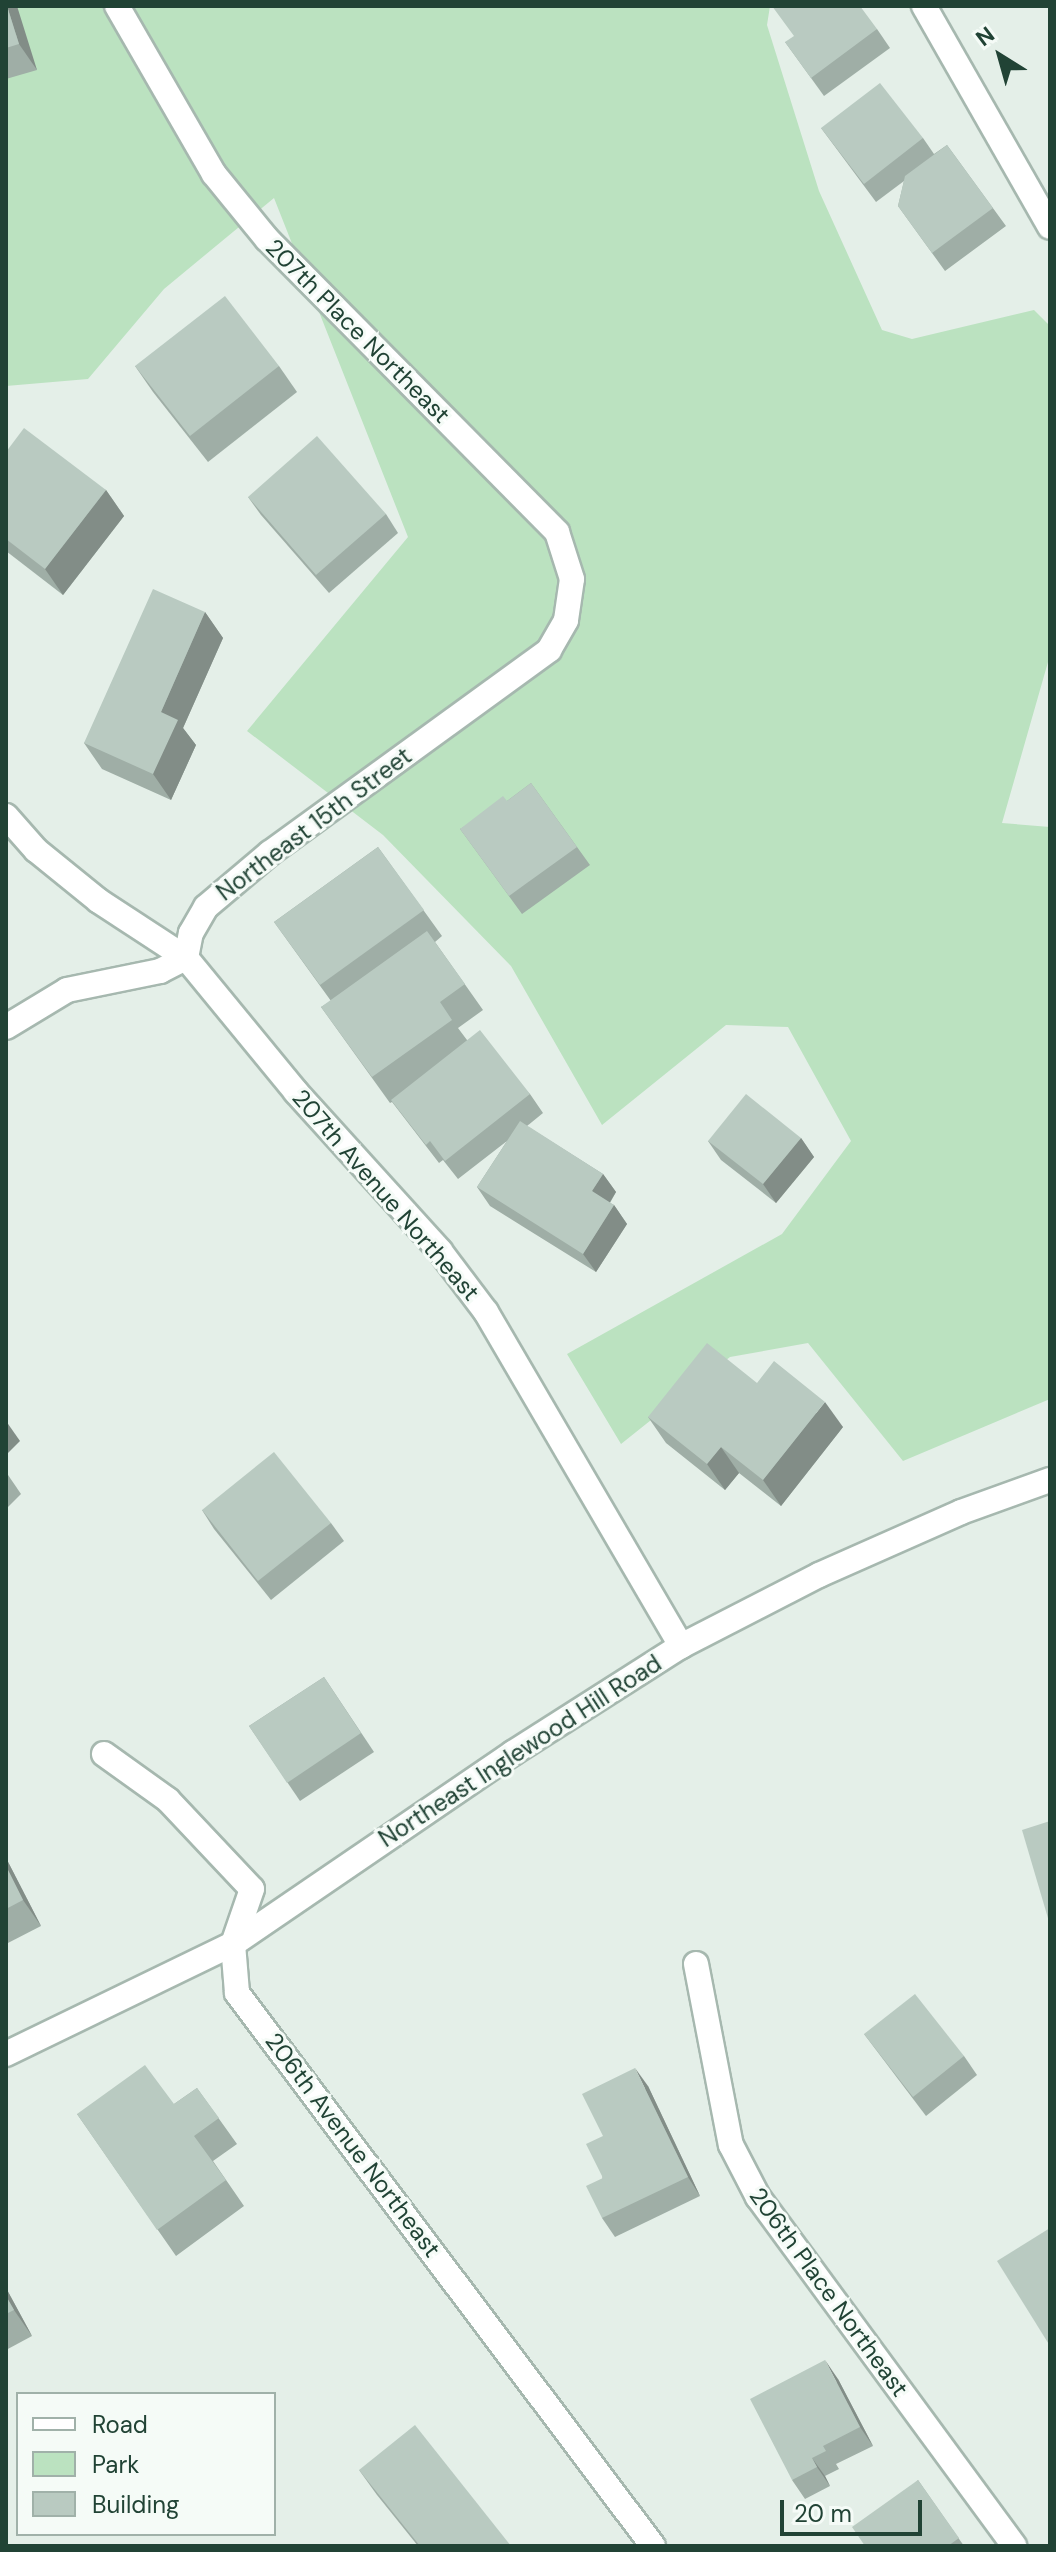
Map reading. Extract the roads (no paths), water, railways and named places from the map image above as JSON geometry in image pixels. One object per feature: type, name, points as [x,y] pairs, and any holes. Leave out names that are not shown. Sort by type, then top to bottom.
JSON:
[{"type":"street","name":"207th Place Northeast","points":[[117,6],[214,174],[267,239],[557,532],[572,579],[566,620],[549,650]]},
{"type":"street","points":[[924,6],[1050,227]]},
{"type":"street","name":"Northeast 15th Street","points":[[186,958],[191,933],[206,907],[270,853],[549,650]]},
{"type":"street","name":"207th Avenue Northeast","points":[[6,816],[36,850],[99,901],[186,958],[296,1092],[440,1251],[486,1312],[681,1646]]},
{"type":"street","points":[[6,1027],[67,990],[160,971],[186,958]]},
{"type":"street","name":"Northeast Inglewood Hill Road","points":[[6,2054],[233,1944],[513,1753],[681,1646],[833,1568],[961,1512],[1050,1480]]},
{"type":"street","name":"206th Avenue Northeast","points":[[104,1754],[168,1800],[252,1889],[233,1944],[237,1993],[653,2546]]},
{"type":"street","name":"206th Place Northeast","points":[[696,1964],[731,2145],[758,2197],[1014,2546]]}]
